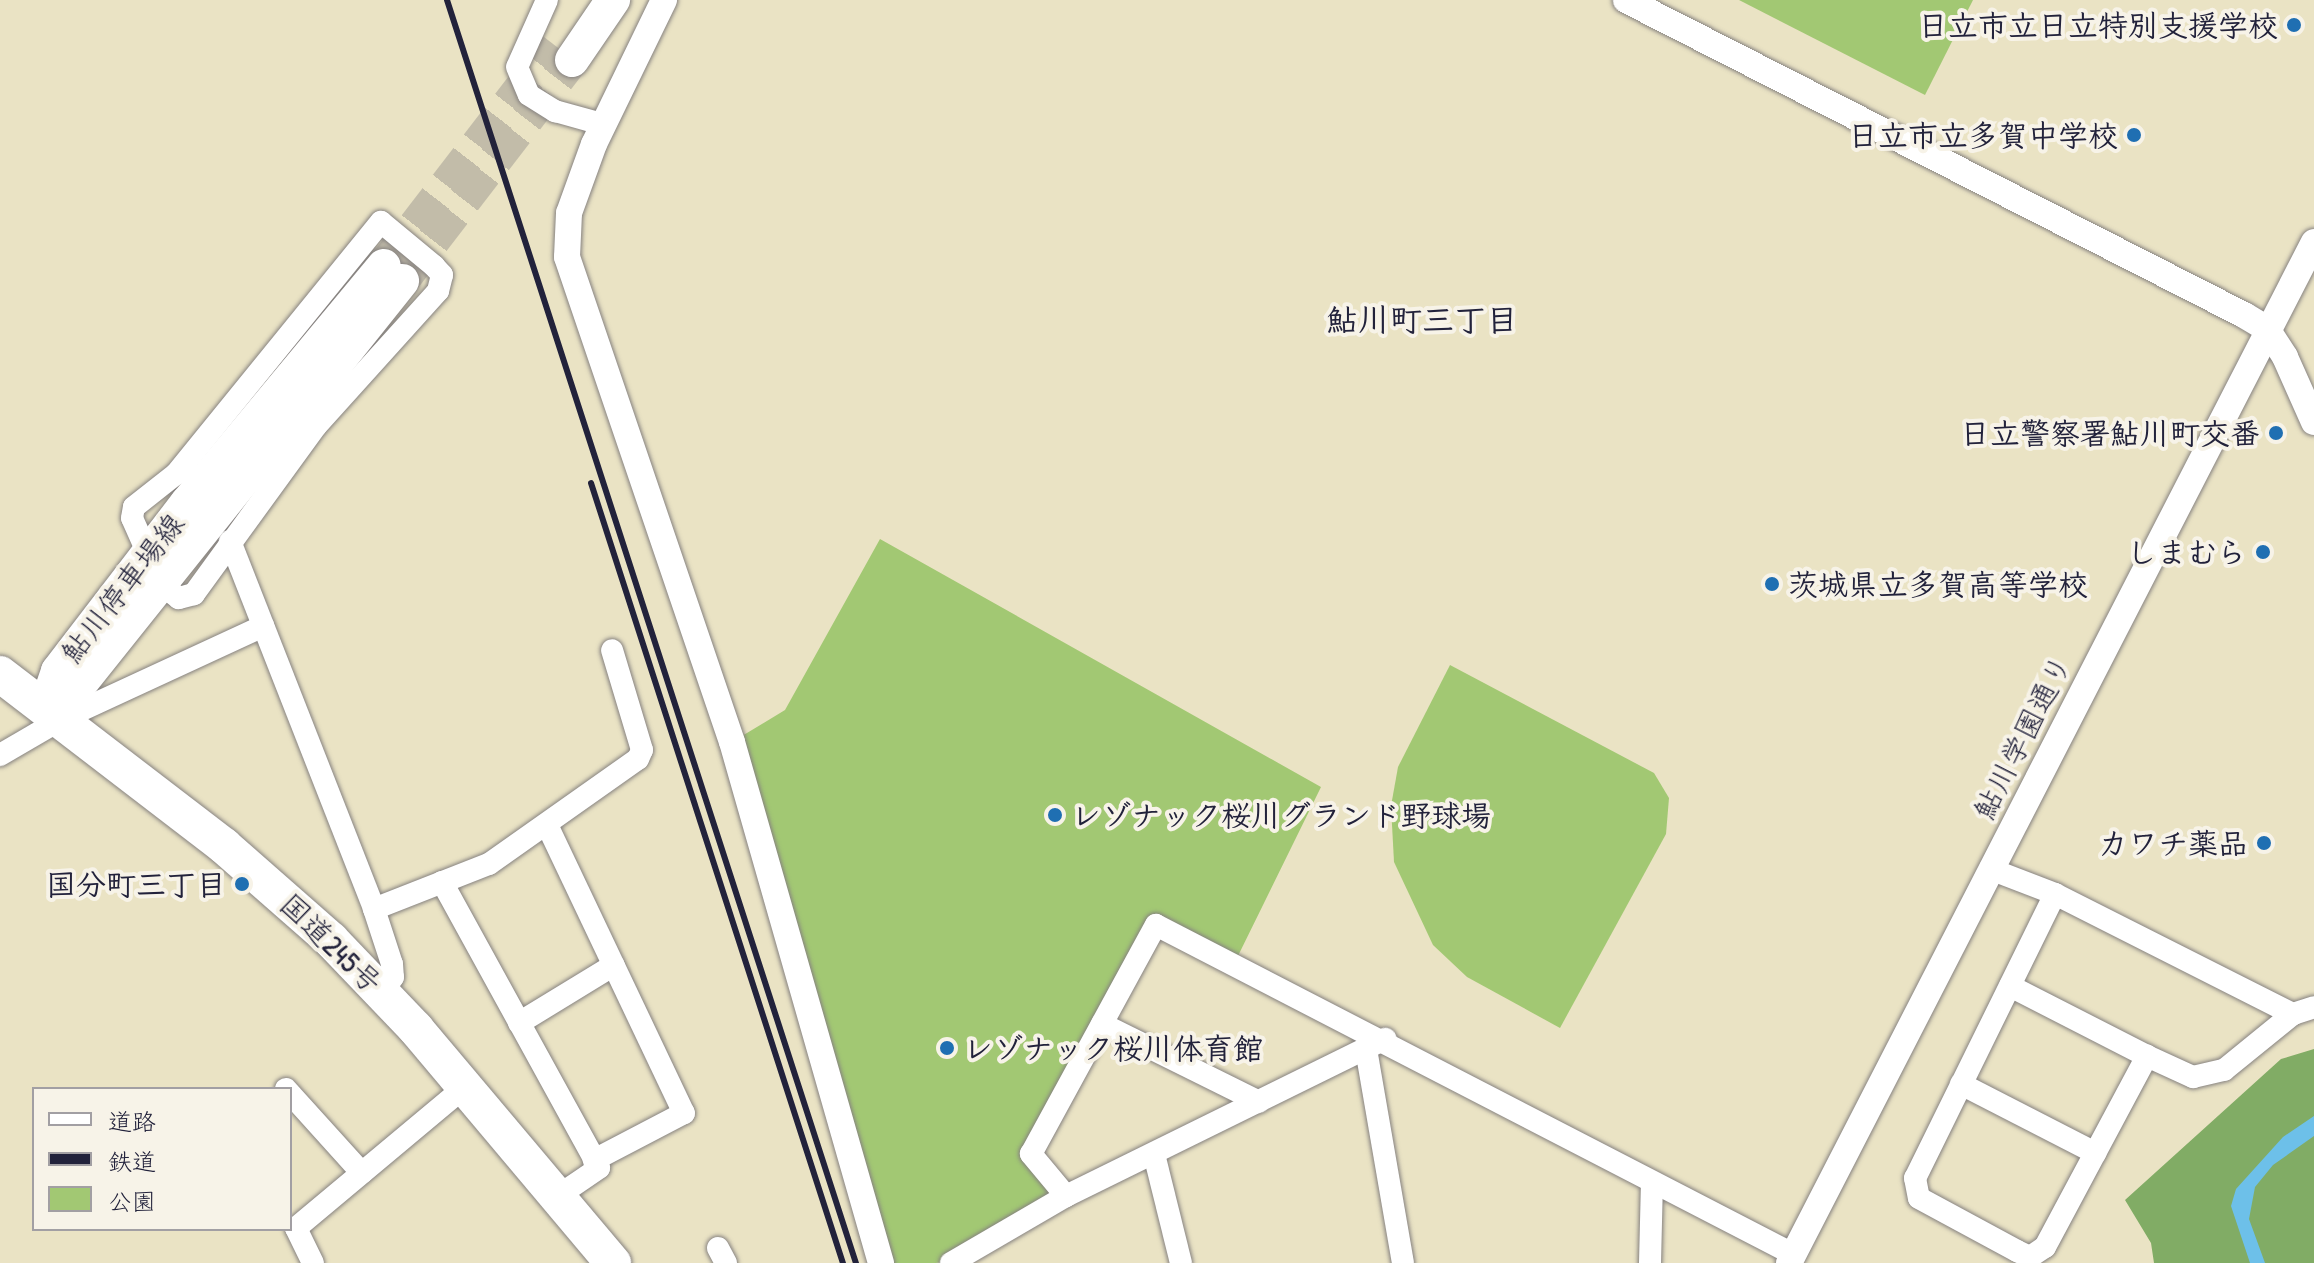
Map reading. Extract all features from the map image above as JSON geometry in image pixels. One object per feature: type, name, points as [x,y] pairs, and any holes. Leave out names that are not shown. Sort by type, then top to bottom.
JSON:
[{"type":"highway","name":"国道245号","points":[[0,674],[278,890],[382,993],[466,1086],[613,1263]]},
{"type":"main road","points":[[585,0],[563,53],[613,0]]},
{"type":"main road","name":"鮎川停車場線","points":[[53,714],[58,671],[153,568],[393,274]]},
{"type":"street","points":[[547,0],[517,67],[529,95],[555,111],[602,124]]},
{"type":"street","points":[[664,0],[602,124],[569,213],[567,257],[732,742],[881,1263]]},
{"type":"street","points":[[1626,0],[2267,329],[2313,415]]},
{"type":"street","points":[[381,222],[442,275],[438,291],[316,426],[230,541],[194,594],[179,598],[153,568],[132,518],[134,507],[176,474],[381,222]]},
{"type":"street","name":"鮎川学園通り","points":[[1791,1258],[2314,242]]},
{"type":"street","points":[[230,541],[374,909],[392,964],[393,977],[382,993]]},
{"type":"street","points":[[0,755],[53,714],[263,626]]},
{"type":"street","points":[[374,909],[489,864],[548,827],[638,759],[642,750],[612,650]]},
{"type":"street","points":[[548,827],[684,1113],[594,1160]]},
{"type":"street","points":[[1990,869],[2055,894],[2304,1011],[2224,1070],[2193,1077],[2010,986]]},
{"type":"street","points":[[442,882],[599,1168],[558,1196]]},
{"type":"street","points":[[2055,894],[1914,1187],[1919,1198],[2030,1257],[2045,1247],[2147,1056]]},
{"type":"street","points":[[1066,1196],[1031,1154],[1156,925],[1376,1044],[1652,1182],[1791,1258]]},
{"type":"street","points":[[519,1023],[614,965]]},
{"type":"street","points":[[1102,1024],[1259,1102]]},
{"type":"street","points":[[958,1260],[1066,1196],[1376,1044]]},
{"type":"street","points":[[1376,1044],[1403,1263]]},
{"type":"street","points":[[1961,1084],[2095,1153]]},
{"type":"street","points":[[313,1263],[293,1224],[362,1173],[466,1086]]},
{"type":"street","points":[[292,1096],[362,1173]]},
{"type":"street","points":[[1154,1154],[1181,1263]]},
{"type":"street","points":[[1650,1263],[1652,1182]]},
{"type":"green space","points":[[1739,0],[1973,0],[1925,95]]},
{"type":"green space","points":[[880,539],[1321,787],[1234,964],[1156,925],[1031,1154],[1066,1196],[952,1260],[936,1263],[881,1263],[732,742],[785,710]]},
{"type":"green space","points":[[1450,665],[1654,773],[1669,798],[1666,834],[1560,1028],[1467,977],[1433,945],[1394,862],[1391,806],[1398,767]]},
{"type":"green space","points":[[2314,1049],[2314,1263],[2154,1263],[2151,1243],[2125,1200],[2281,1059]]},
{"type":"water","points":[[2314,1116],[2314,1136],[2273,1165],[2255,1187],[2249,1219],[2265,1263],[2250,1263],[2231,1206],[2236,1189],[2283,1137]]},
{"type":"tunnel","points":[[384,266],[554,45]]},
{"type":"tunnel","points":[[402,281],[572,60]]},
{"type":"railway","points":[[447,0],[856,1263]]},
{"type":"railway","points":[[591,483],[843,1263]]},
{"type":"place","name":"日立市立日立特別支援学校","points":[[2294,25]]},
{"type":"place","name":"日立市立多賀中学校","points":[[2134,135]]},
{"type":"place","name":"日立警察署鮎川町交番","points":[[2276,433]]},
{"type":"place","name":"しまむら","points":[[2263,552]]},
{"type":"place","name":"茨城県立多賀高等学校","points":[[1772,584]]},
{"type":"place","name":"レゾナック桜川グランド野球場","points":[[1055,815]]},
{"type":"place","name":"カワチ薬品","points":[[2264,843]]},
{"type":"place","name":"国分町三丁目","points":[[242,884]]},
{"type":"place","name":"レゾナック桜川体育館","points":[[947,1048]]},
{"type":"district","name":"鮎川町三丁目","points":[[1422,320]]}]
